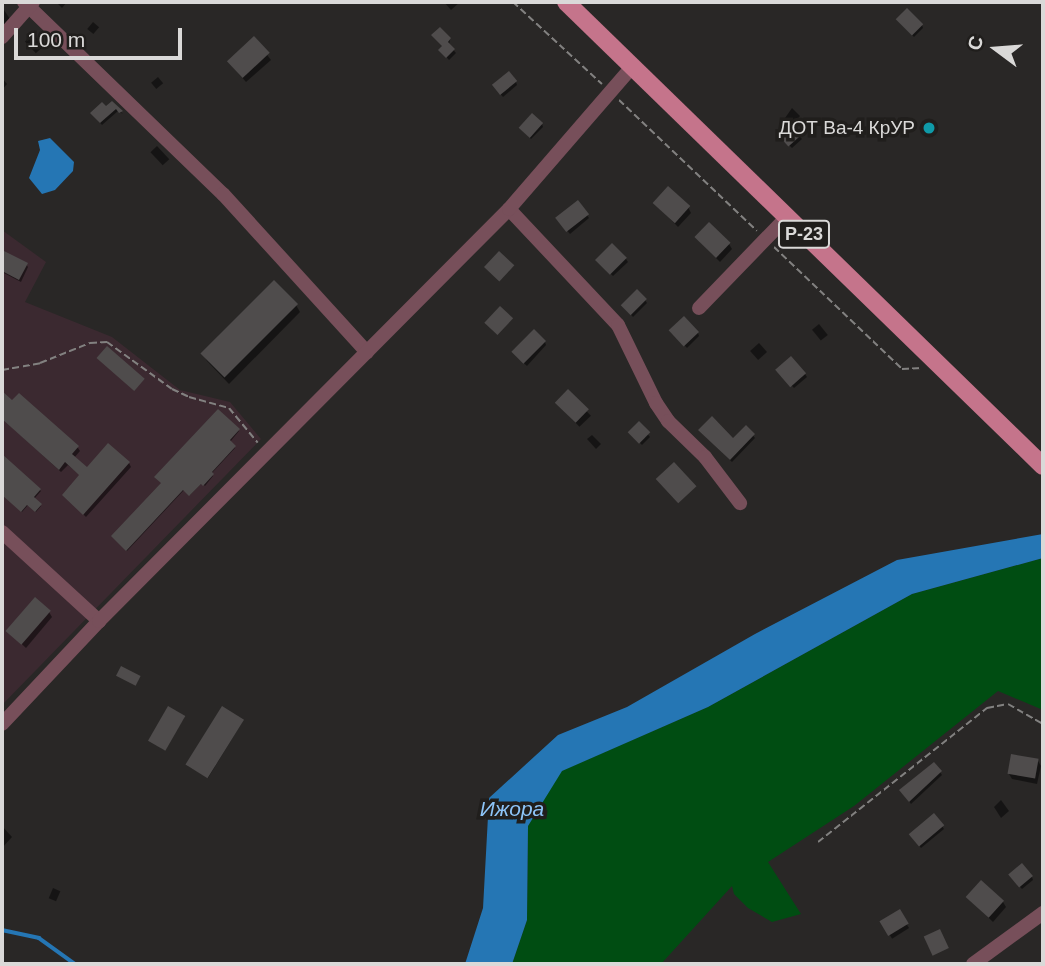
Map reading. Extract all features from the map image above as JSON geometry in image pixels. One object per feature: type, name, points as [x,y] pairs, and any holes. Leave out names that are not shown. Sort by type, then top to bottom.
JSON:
[{"type":"main road","name":"Р-23","points":[[567,2],[631,68],[1043,466]]},
{"type":"street","points":[[2,37],[28,3],[223,194],[367,352]]},
{"type":"street","points":[[2,724],[99,621],[509,209],[631,68]]},
{"type":"street","points":[[509,209],[618,325],[662,412],[705,457],[740,503]]},
{"type":"street","points":[[699,308],[786,218]]},
{"type":"street","points":[[2,532],[99,621]]},
{"type":"street","points":[[973,964],[1043,913]]},
{"type":"path","points":[[513,2],[611,92]]},
{"type":"path","points":[[2,370],[40,363],[90,343],[107,342],[172,389],[189,397],[229,408],[266,453]]},
{"type":"path","points":[[818,842],[987,708],[1008,704],[1043,724]]},
{"type":"shaded area","points":[[2,230],[46,262],[25,302],[112,337],[180,390],[230,402],[261,439],[2,705]]},
{"type":"green space","points":[[1043,558],[1043,710],[998,691],[854,806],[768,862],[801,914],[772,922],[748,908],[734,894],[732,886],[661,964],[512,964],[527,920],[528,826],[561,771],[708,707],[912,594]]},
{"type":"water","points":[[50,138],[74,162],[73,171],[55,190],[42,194],[29,178],[40,150],[38,141]]},
{"type":"water","name":"Ижора","points":[[1043,534],[1043,558],[912,594],[708,707],[562,771],[528,826],[527,920],[512,964],[465,964],[483,908],[489,798],[558,735],[627,707],[755,634],[897,560]]},
{"type":"building","points":[[907,8],[923,24],[912,36],[896,19]]},
{"type":"building","points":[[440,27],[451,38],[448,42],[455,49],[446,58],[438,50],[442,46],[431,35]]},
{"type":"building","points":[[254,36],[270,53],[243,78],[227,61]]},
{"type":"building","points":[[509,71],[517,81],[500,95],[492,85]]},
{"type":"building","points":[[112,101],[123,111],[119,113],[116,109],[100,123],[90,113],[102,102],[106,106]]},
{"type":"building","points":[[532,113],[543,123],[530,138],[519,128]]},
{"type":"building","points":[[791,124],[801,135],[788,147],[778,135]]},
{"type":"building","points":[[668,186],[690,206],[675,223],[653,203]]},
{"type":"building","points":[[578,200],[589,214],[566,232],[555,218]]},
{"type":"building","points":[[709,222],[731,243],[716,258],[694,237]]},
{"type":"building","points":[[612,243],[627,258],[610,275],[595,260]]},
{"type":"building","points":[[2,250],[28,263],[19,280],[2,271]]},
{"type":"building","points":[[499,251],[514,265],[499,281],[484,267]]},
{"type":"building","points":[[274,280],[298,304],[225,378],[200,354]]},
{"type":"building","points":[[637,289],[647,299],[631,315],[621,305]]},
{"type":"building","points":[[500,306],[513,318],[497,335],[484,323]]},
{"type":"building","points":[[684,316],[699,332],[684,346],[669,330]]},
{"type":"building","points":[[534,329],[546,341],[523,364],[511,352]]},
{"type":"building","points":[[107,346],[145,379],[134,391],[97,358]]},
{"type":"building","points":[[791,356],[806,373],[790,387],[775,370]]},
{"type":"building","points":[[568,389],[589,409],[576,423],[555,403]]},
{"type":"building","points":[[2,391],[12,400],[19,393],[79,446],[72,454],[87,467],[108,443],[130,462],[83,515],[62,495],[79,475],[65,462],[59,470],[2,419]]},
{"type":"building","points":[[218,409],[240,429],[230,440],[236,446],[203,486],[201,484],[189,496],[183,490],[126,551],[111,536],[161,483],[154,477]]},
{"type":"building","points":[[712,416],[733,438],[746,425],[755,434],[730,460],[698,430]]},
{"type":"building","points":[[639,421],[650,432],[639,444],[628,432]]},
{"type":"building","points":[[2,454],[41,489],[34,497],[42,504],[35,512],[27,505],[21,512],[2,495]]},
{"type":"building","points":[[674,462],[697,486],[678,503],[656,479]]},
{"type":"building","points":[[35,597],[51,611],[21,645],[5,631]]},
{"type":"building","points":[[121,666],[141,676],[136,686],[116,676]]},
{"type":"building","points":[[168,706],[185,716],[165,751],[148,741]]},
{"type":"building","points":[[222,706],[244,720],[207,778],[185,765]]},
{"type":"building","points":[[1011,754],[1039,759],[1035,779],[1008,774]]},
{"type":"building","points":[[934,762],[942,771],[909,802],[899,790]]},
{"type":"building","points":[[934,813],[944,825],[919,846],[909,834]]},
{"type":"building","points":[[1022,863],[1033,876],[1019,888],[1008,875]]},
{"type":"building","points":[[981,880],[1004,901],[989,918],[966,897]]},
{"type":"building","points":[[900,909],[909,924],[888,936],[879,921]]},
{"type":"building","points":[[940,929],[949,948],[933,956],[924,937]]},
{"type":"waterway","points":[[2,930],[39,938],[75,964]]},
{"type":"place","name":"ДОТ Ва-4 КрУР","points":[[929,128]]}]
